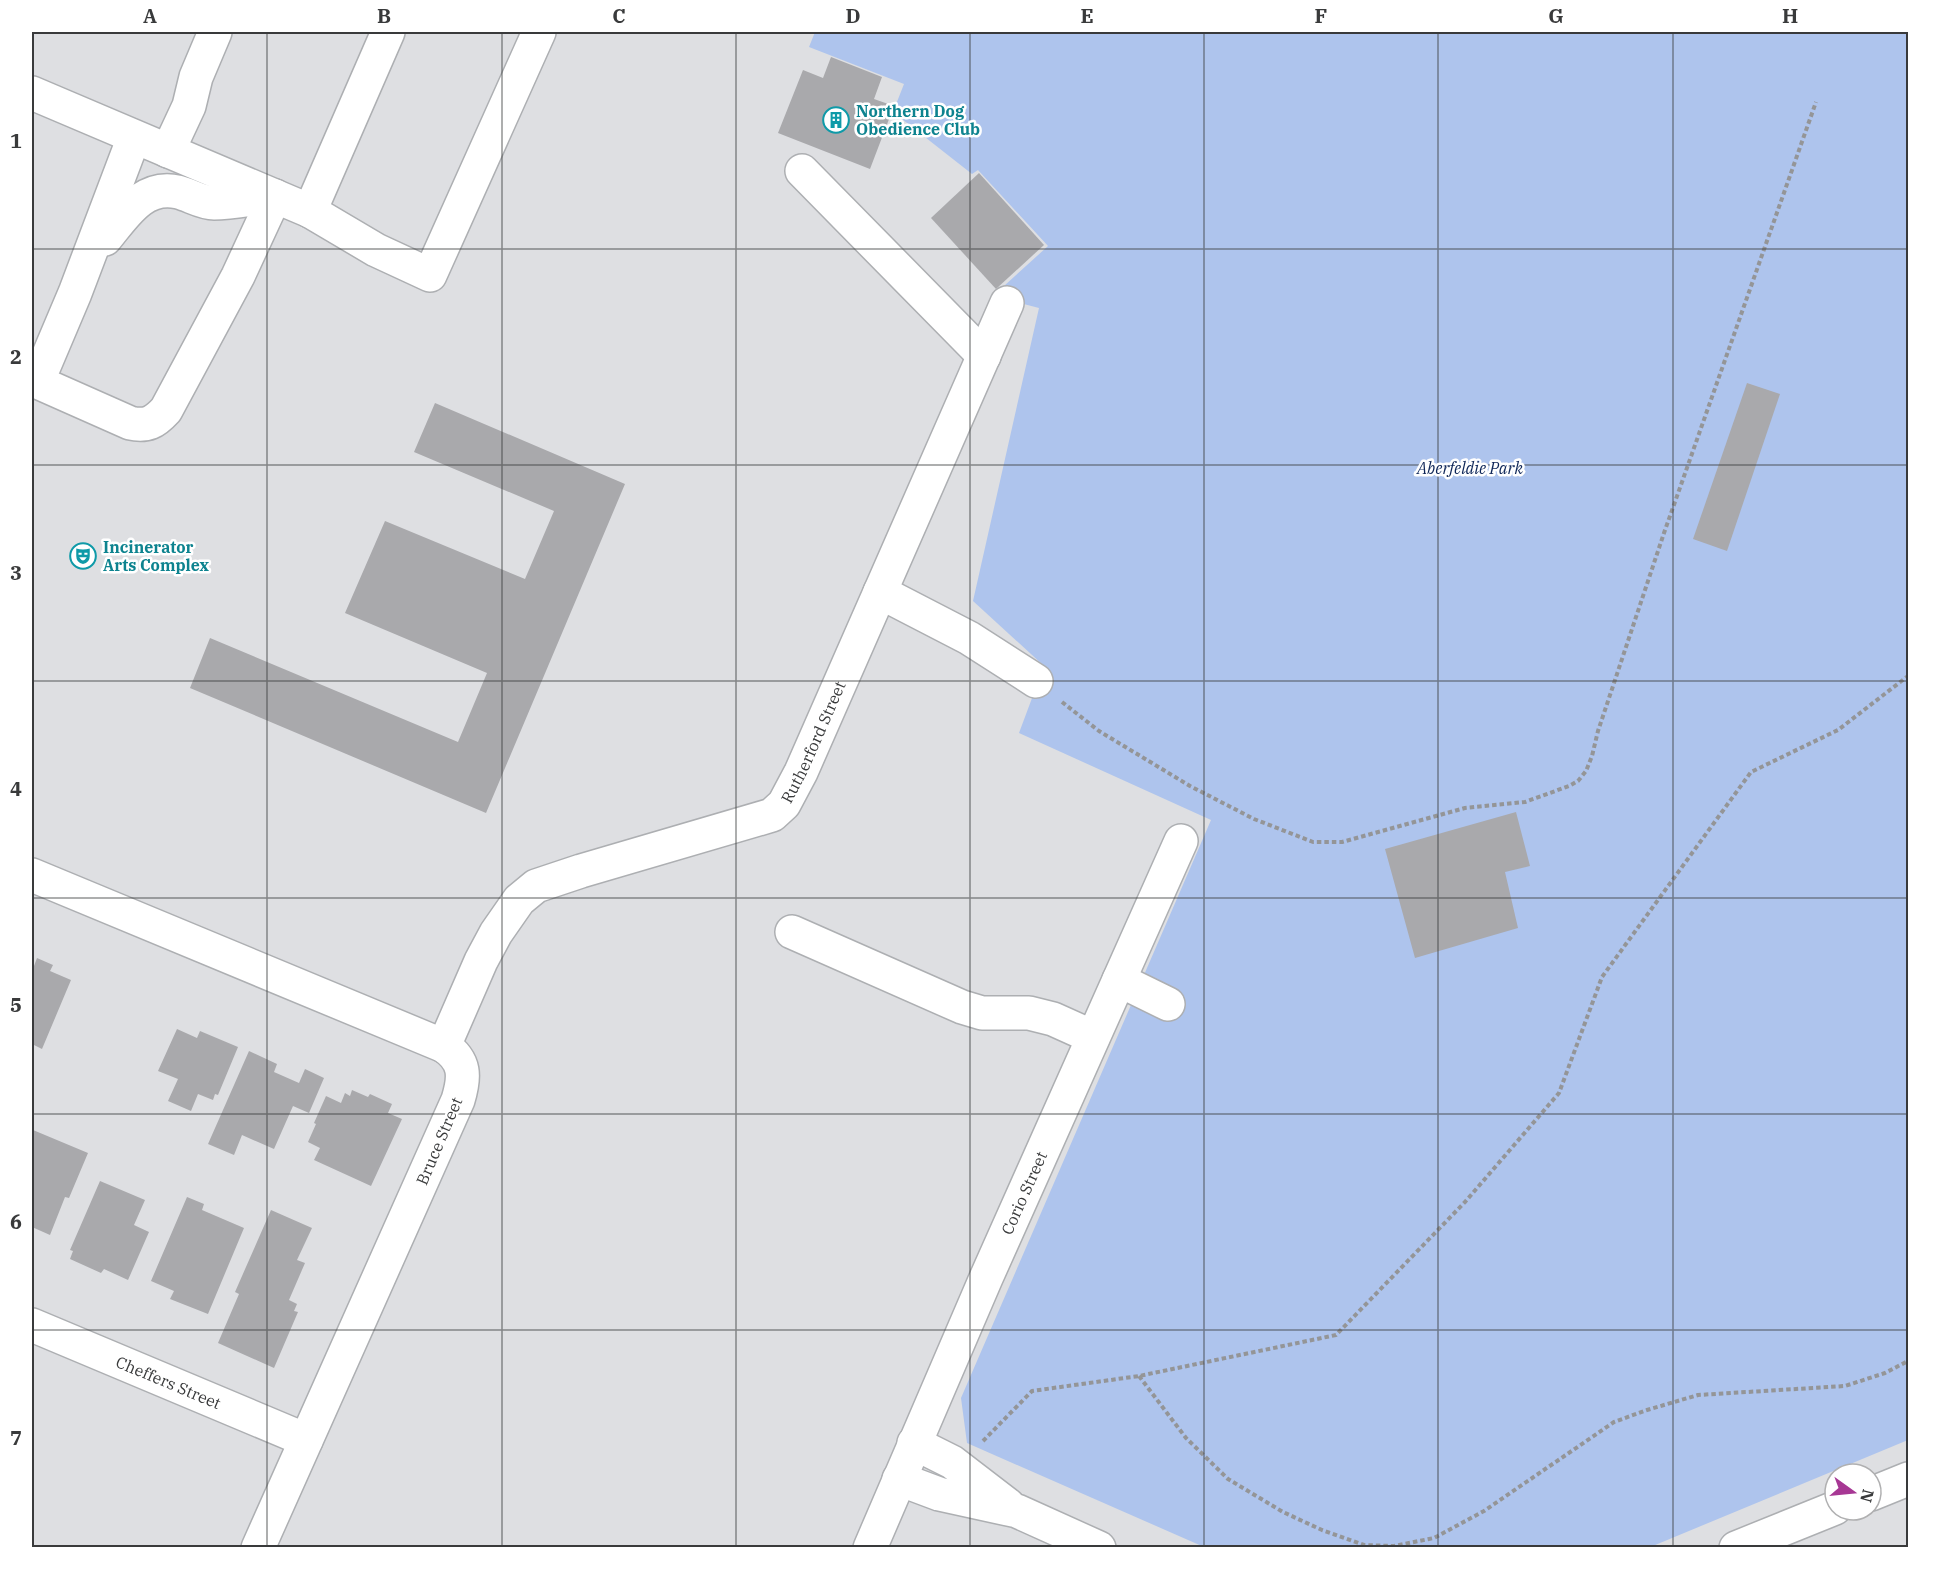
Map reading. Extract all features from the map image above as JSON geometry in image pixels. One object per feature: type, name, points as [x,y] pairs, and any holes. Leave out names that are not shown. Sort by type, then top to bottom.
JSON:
[{"type":"street","points":[[168,151],[189,106],[196,77],[215,32]]},
{"type":"street","points":[[310,211],[388,32]]},
{"type":"street","points":[[32,93],[310,211],[376,250],[430,275],[539,32]]},
{"type":"street","points":[[134,137],[75,293],[39,378],[42,384],[130,423],[141,426],[151,423],[166,410],[247,259],[274,196]]},
{"type":"street","points":[[802,171],[984,356]]},
{"type":"street","points":[[75,293],[104,241],[135,202],[150,194],[164,190],[178,192],[212,204],[274,196]]},
{"type":"street","name":"Rutherford Street","points":[[444,1046],[481,961],[496,933],[519,900],[536,886],[779,811],[801,772],[1007,303]]},
{"type":"street","points":[[880,592],[969,638],[1036,681]]},
{"type":"street","name":"Corio Street","points":[[870,1548],[1093,1036],[1181,841]]},
{"type":"street","name":"Bruce Street","points":[[32,875],[444,1046],[460,1063],[464,1077],[458,1101],[258,1548]]},
{"type":"street","points":[[792,932],[962,1007],[981,1013],[1029,1013],[1053,1019],[1093,1036]]},
{"type":"street","points":[[1119,980],[1168,1004]]},
{"type":"street","name":"Cheffers Street","points":[[32,1324],[306,1440]]},
{"type":"street","points":[[914,1443],[952,1462],[1017,1511]]},
{"type":"street","points":[[899,1479],[939,1494],[1017,1511],[1099,1548]]},
{"type":"street","points":[[1883,1489],[1908,1479]]},
{"type":"street","points":[[1736,1548],[1823,1513]]},
{"type":"path","points":[[1036,681],[1099,731],[1190,786],[1254,819],[1313,842],[1342,842],[1465,808],[1525,802],[1578,781],[1586,771],[1592,756],[1598,731],[1664,533],[1816,102]]},
{"type":"path","points":[[952,1462],[961,1439],[978,1446],[1032,1391],[1139,1376],[1336,1335],[1465,1202],[1559,1093],[1602,977],[1751,772],[1838,730],[1908,676]]},
{"type":"path","points":[[1139,1376],[1186,1438],[1228,1479],[1283,1512],[1322,1530],[1364,1545],[1394,1546],[1434,1538],[1484,1511],[1614,1422],[1647,1410],[1698,1395],[1845,1386],[1885,1373],[1908,1361]]},
{"type":"green space","name":"Aberfeldie Park","points":[[815,32],[1908,32],[1908,1440],[1855,1462],[1823,1462],[1823,1475],[1648,1548],[1204,1547],[967,1443],[961,1398],[1211,820],[1019,733],[1044,666],[973,601],[1039,308],[993,296],[1048,246],[978,170],[972,174],[893,112],[904,84],[809,47]]},
{"type":"building","name":"Northern Dog Obedience Club","points":[[831,57],[882,77],[874,99],[894,106],[870,169],[778,133],[803,70],[823,78]]},
{"type":"building","points":[[979,173],[1044,245],[996,289],[931,218]]},
{"type":"building","points":[[1747,383],[1780,394],[1727,551],[1693,539]]},
{"type":"building","points":[[435,403],[625,484],[486,813],[190,688],[210,638],[458,742],[487,673],[345,613],[385,521],[525,579],[554,511],[414,452]]},
{"type":"building","points":[[1516,812],[1530,866],[1505,872],[1518,928],[1415,958],[1385,849]]},
{"type":"building","points":[[37,958],[53,965],[50,971],[71,980],[42,1049],[32,1044],[32,965],[34,966]]},
{"type":"building","points":[[177,1029],[197,1038],[200,1031],[238,1047],[218,1095],[215,1094],[213,1100],[198,1094],[191,1111],[168,1101],[178,1079],[158,1071]]},
{"type":"building","points":[[249,1051],[277,1064],[274,1072],[299,1083],[305,1069],[324,1078],[309,1113],[293,1106],[274,1149],[242,1135],[234,1155],[208,1144]]},
{"type":"building","points":[[352,1090],[368,1097],[370,1094],[392,1104],[388,1113],[402,1119],[371,1186],[314,1160],[320,1148],[308,1142],[326,1096],[341,1103],[345,1093],[350,1096]]},
{"type":"building","points":[[33,1130],[88,1153],[69,1198],[65,1197],[50,1235],[32,1227]]},
{"type":"building","points":[[100,1181],[145,1200],[134,1225],[149,1232],[128,1280],[104,1269],[101,1273],[70,1259],[73,1251],[70,1250]]},
{"type":"building","points":[[187,1197],[204,1204],[202,1210],[244,1228],[208,1314],[170,1299],[174,1291],[151,1281]]},
{"type":"building","points":[[271,1210],[312,1228],[297,1260],[305,1263],[289,1300],[297,1304],[294,1311],[298,1312],[274,1368],[218,1343],[239,1294],[235,1292]]},
{"type":"place","name":"Northern Dog Obedience Club","points":[[836,120]]},
{"type":"place","name":"Incinerator Arts Complex","points":[[83,556]]}]
